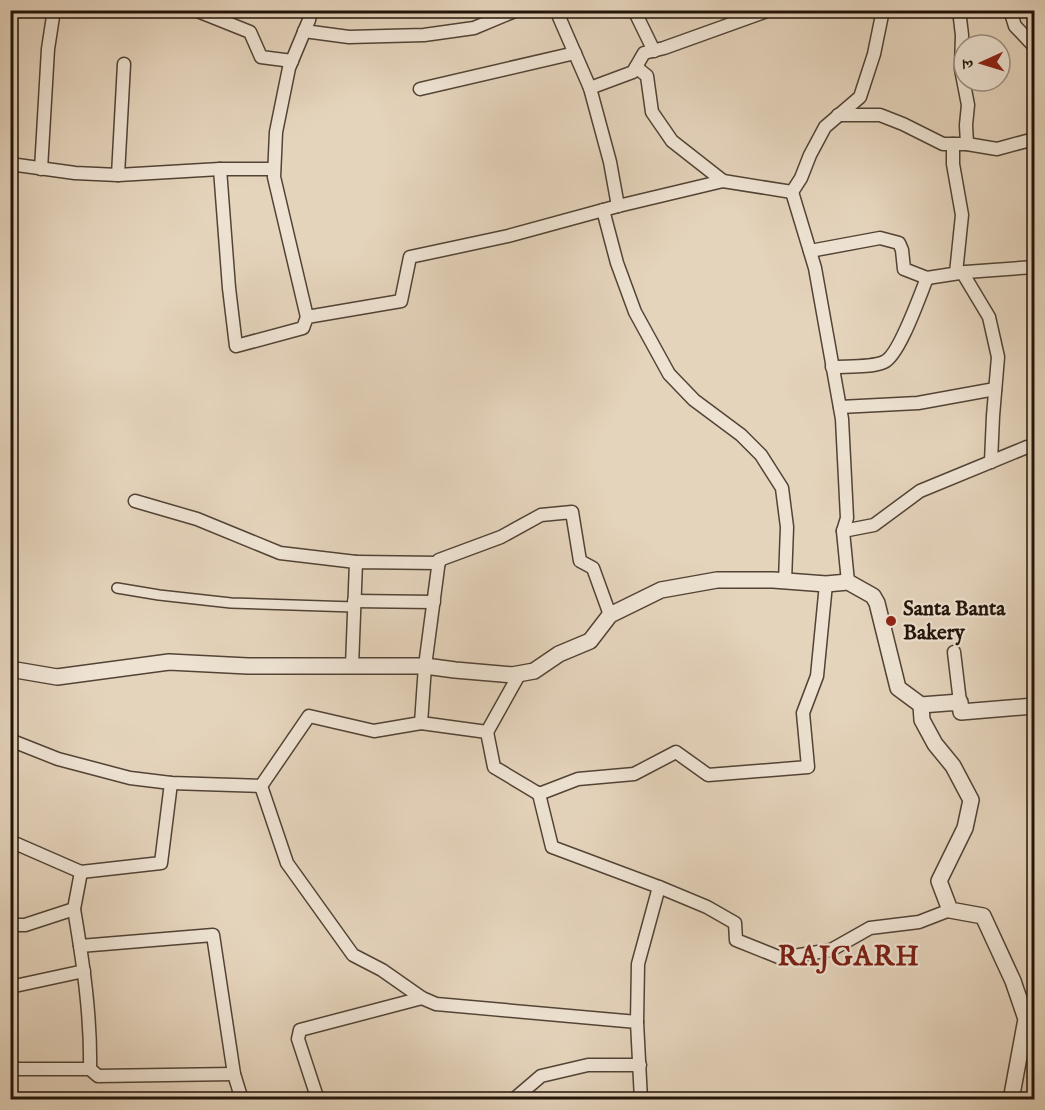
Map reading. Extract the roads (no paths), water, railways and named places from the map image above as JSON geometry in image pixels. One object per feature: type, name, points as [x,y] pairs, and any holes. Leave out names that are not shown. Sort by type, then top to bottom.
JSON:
[{"type":"street","points":[[42,169],[48,49],[54,10]]},
{"type":"street","points":[[195,10],[250,32],[261,57],[292,61]]},
{"type":"street","points":[[220,169],[236,346],[303,328],[307,317],[274,169],[276,132],[289,68],[311,10]]},
{"type":"street","points":[[304,31],[349,37],[424,35],[474,28],[517,10]]},
{"type":"street","points":[[556,10],[590,88],[610,162],[618,206]]},
{"type":"street","points":[[634,10],[654,51]]},
{"type":"street","points":[[848,582],[843,531],[847,518],[842,419],[815,268],[792,192],[825,127],[860,97],[874,54],[883,10]]},
{"type":"street","points":[[959,10],[962,35],[961,69],[968,105],[967,144]]},
{"type":"street","points":[[1010,10],[1015,26],[1035,46]]},
{"type":"street","points":[[590,88],[633,72],[644,52],[664,48],[768,11]]},
{"type":"street","points":[[420,89],[575,53]]},
{"type":"street","points":[[118,175],[124,64]]},
{"type":"street","points":[[636,68],[646,76],[652,112],[672,141],[723,181]]},
{"type":"street","points":[[838,115],[880,115],[943,144],[967,144],[997,149],[1035,139]]},
{"type":"street","points":[[953,144],[953,164],[962,214],[959,273],[989,317],[998,357],[991,462]]},
{"type":"street","points":[[10,164],[75,173],[118,175],[220,169],[274,169]]},
{"type":"street","points":[[307,317],[401,301],[410,256],[508,236],[618,206],[723,181],[792,192]]},
{"type":"street","points":[[603,210],[617,263],[635,312],[669,374],[694,400],[741,435],[761,455],[782,488],[787,527],[784,581]]},
{"type":"street","points":[[810,251],[880,238],[899,243],[904,269],[927,278],[1035,267]]},
{"type":"street","points":[[832,367],[887,361],[897,348],[927,278]]},
{"type":"street","points":[[840,407],[918,403],[995,389]]},
{"type":"street","points":[[843,531],[874,525],[920,491],[1027,447],[1035,446]]},
{"type":"street","points":[[135,501],[197,519],[280,553],[356,562],[439,563]]},
{"type":"street","points":[[421,723],[425,666],[439,560],[501,537],[541,515],[573,512],[580,561],[593,568],[610,615]]},
{"type":"street","points":[[352,666],[356,562]]},
{"type":"street","points":[[10,669],[57,677],[169,662],[248,666],[425,666],[512,675],[534,671],[559,654],[590,641],[610,615],[661,590],[717,580],[826,584],[848,582],[873,596],[877,603],[898,688],[921,705],[960,702]]},
{"type":"street","points":[[539,794],[578,779],[634,774],[676,752],[708,774],[808,767],[804,713],[817,676],[826,584]]},
{"type":"street","points":[[117,588],[231,603],[434,602]]},
{"type":"street","points":[[954,652],[961,712],[1035,706]]},
{"type":"street","points":[[520,673],[487,732],[494,768],[539,794],[552,847],[707,907],[735,923],[736,940],[781,958],[831,950],[870,928],[919,922],[950,910],[983,916],[1030,1019],[1011,1100]]},
{"type":"street","points":[[921,705],[922,720],[935,744],[953,766],[971,800],[966,828],[939,880],[950,910]]},
{"type":"street","points":[[261,786],[309,716],[375,731],[421,723],[487,732]]},
{"type":"street","points":[[10,740],[58,759],[130,778],[171,783],[261,786]]},
{"type":"street","points":[[10,841],[81,872],[161,863],[171,783]]},
{"type":"street","points":[[261,786],[286,863],[353,955],[382,970],[422,998],[436,1004],[637,1022]]},
{"type":"street","points":[[81,872],[74,909],[84,970],[91,1045],[90,1069]]},
{"type":"street","points":[[641,1100],[637,1022],[638,964],[659,887]]},
{"type":"street","points":[[10,925],[25,925],[74,909]]},
{"type":"street","points":[[80,946],[213,935],[234,1074],[242,1100]]},
{"type":"street","points":[[10,987],[84,970]]},
{"type":"street","points":[[318,1100],[298,1039],[300,1030],[422,998]]},
{"type":"street","points":[[513,1100],[541,1076],[588,1065],[640,1065]]},
{"type":"street","points":[[10,1069],[90,1069],[98,1076],[234,1074]]},
{"type":"place","name":"Santa Banta Bakery","points":[[891,621]]},
{"type":"district","name":"RAJGARH","points":[[849,958]]}]
